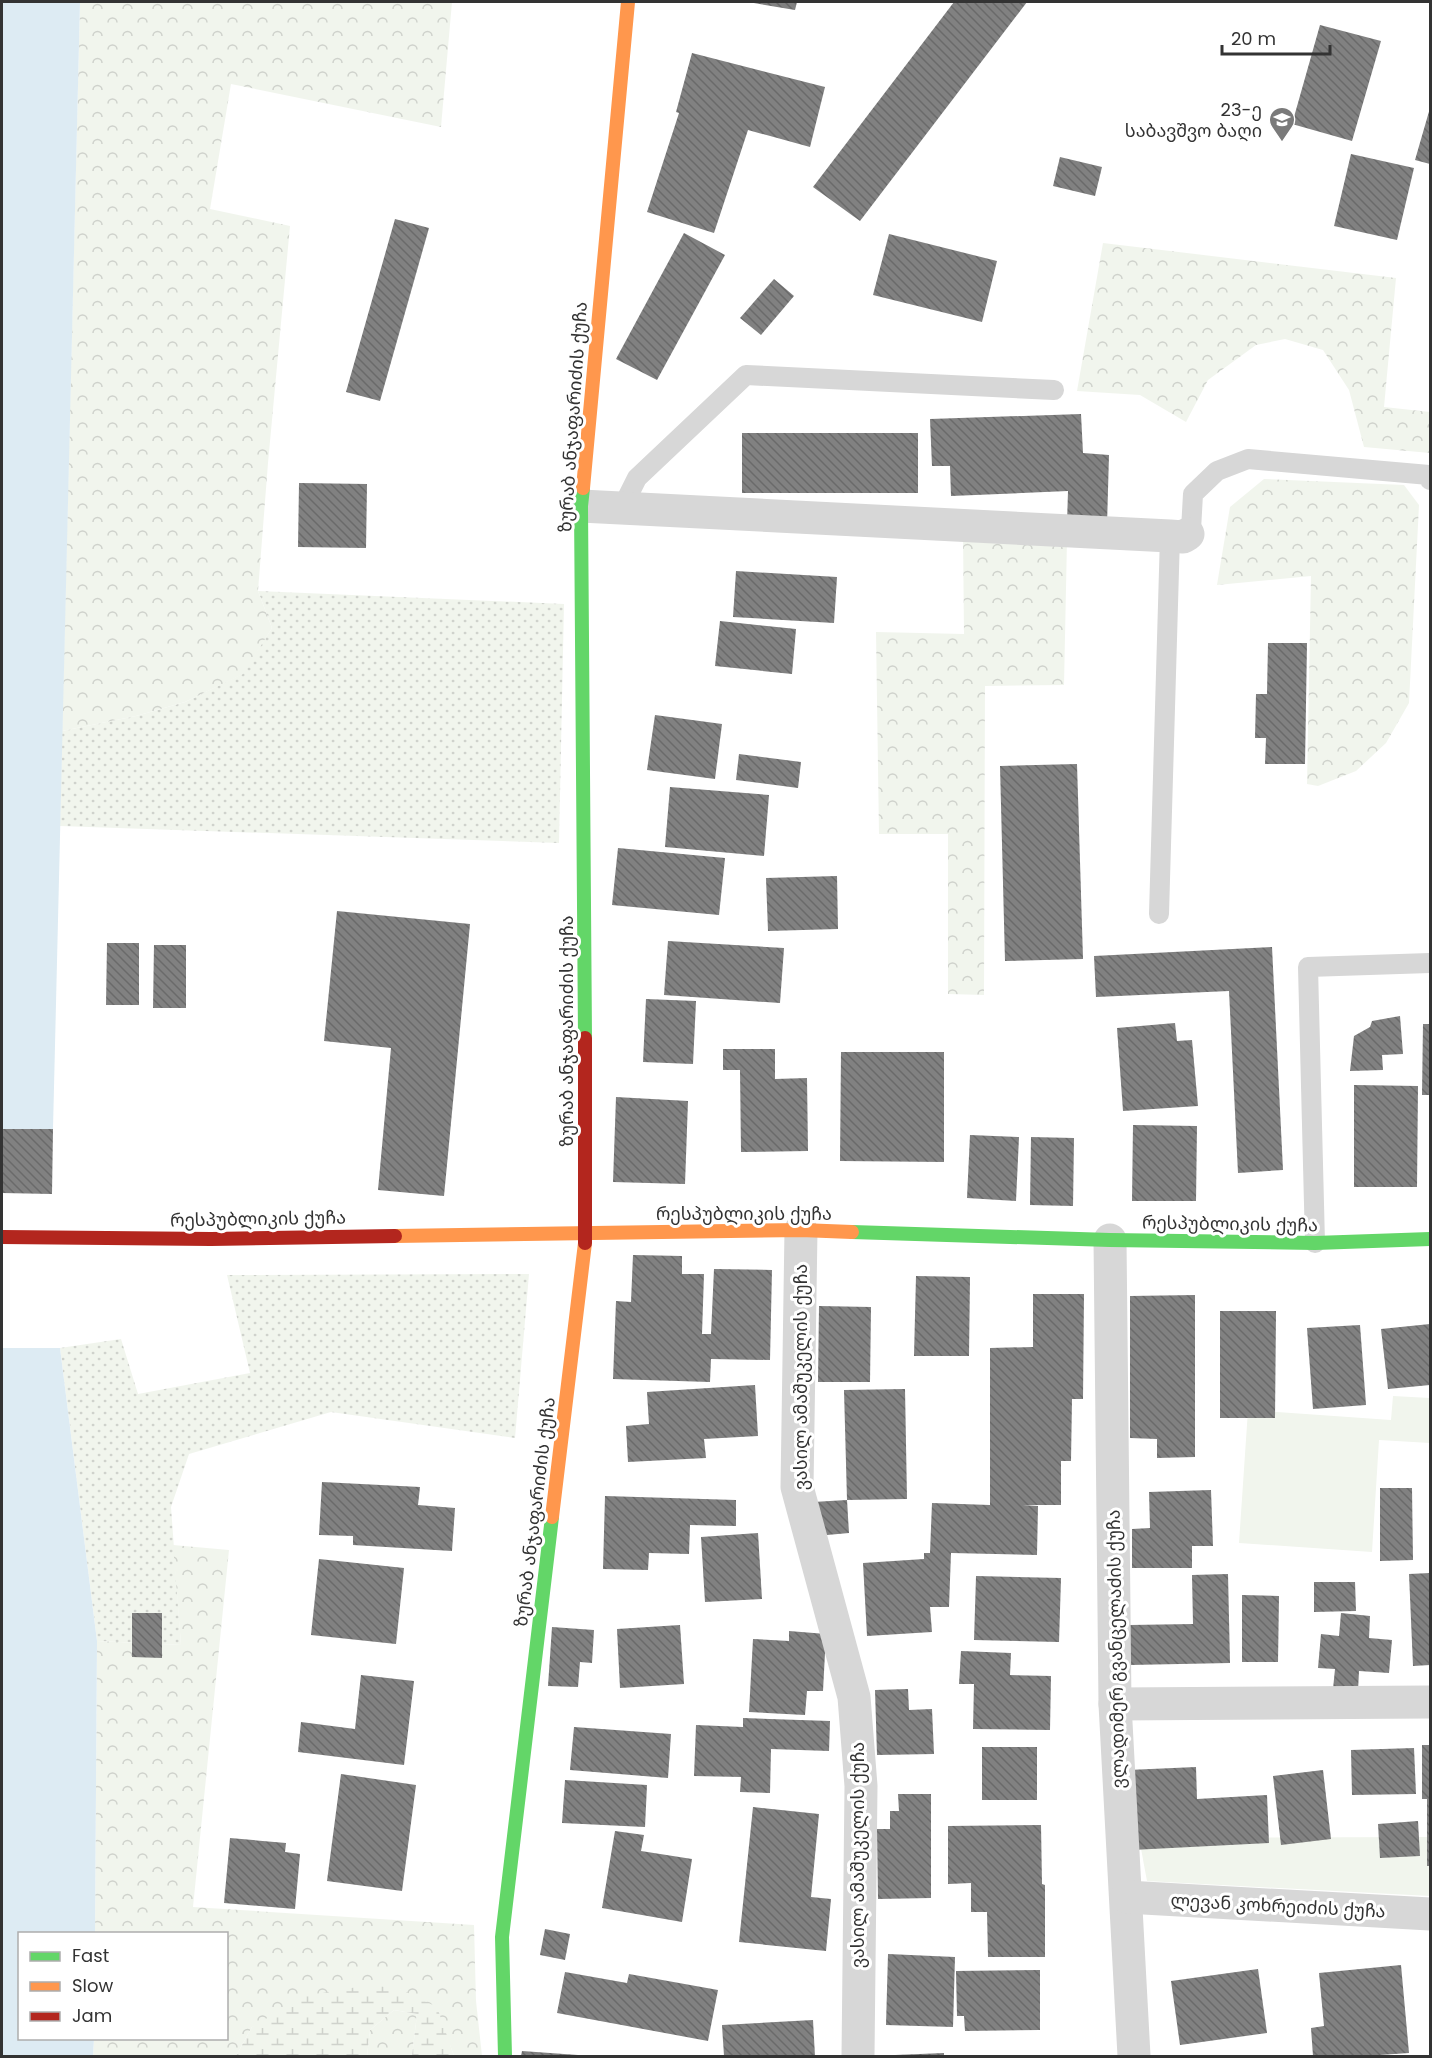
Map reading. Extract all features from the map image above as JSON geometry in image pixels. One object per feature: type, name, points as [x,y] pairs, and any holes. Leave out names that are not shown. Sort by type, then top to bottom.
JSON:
[{"type":"street","name":"ზურაბ ანჯაფარიძის ქუჩა","points":[[505,2056],[502,1937],[586,1233],[581,506],[628,2]]},
{"type":"street","points":[[581,506],[1179,535]]},
{"type":"street","name":"რესპუბლიკის ქუჩა","points":[[2,1237],[211,1239],[801,1230],[1110,1240],[1314,1243],[1431,1239]]},
{"type":"street","name":"ვასილ ამაშუკელის ქუჩა","points":[[801,1230],[797,1487],[854,1697],[861,1786],[858,2056]]},
{"type":"street","name":"ვლადიმერ გვანცელაძის ქუჩა","points":[[1110,1240],[1115,1704],[1134,2056]]},
{"type":"street","points":[[1115,1704],[1431,1702]]},
{"type":"street","name":"ლევან კოხრეიძის ქუჩა","points":[[1126,1897],[1431,1914]]},
{"type":"lane","points":[[622,508],[637,478],[746,375],[1054,390]]},
{"type":"lane","points":[[1159,914],[1179,535],[1191,530],[1193,494],[1216,471],[1248,459],[1429,475],[1431,480]]},
{"type":"lane","points":[[1314,1243],[1308,967],[1431,963]]},
{"type":"green space","points":[[80,2],[452,2],[441,127],[231,84],[210,209],[290,226],[258,591],[272,628],[243,674],[185,702],[136,716],[62,731]]},
{"type":"green space","points":[[1103,243],[1396,278],[1384,407],[1430,412],[1430,453],[1364,447],[1349,390],[1323,350],[1285,339],[1256,345],[1208,380],[1186,422],[1140,395],[1077,391]]},
{"type":"green space","points":[[1264,479],[1404,485],[1419,505],[1409,703],[1386,743],[1356,771],[1318,786],[1307,784],[1311,576],[1217,585],[1230,507]]},
{"type":"green space","points":[[963,534],[1067,540],[1064,685],[985,686],[984,995],[948,994],[948,834],[879,834],[876,632],[964,634]]},
{"type":"green space","points":[[258,591],[564,604],[559,843],[60,826],[62,731],[136,716],[185,702],[242,674],[272,628]]},
{"type":"green space","points":[[529,1274],[515,1438],[331,1412],[189,1454],[171,1507],[181,1645],[97,1641],[60,1348],[121,1339],[138,1394],[250,1373],[227,1275]]},
{"type":"green space","points":[[1393,1396],[1430,1398],[1430,1443],[1379,1440],[1372,1552],[1239,1543],[1248,1410],[1391,1420]]},
{"type":"green space","points":[[173,1545],[229,1550],[193,1907],[474,1925],[476,2001],[482,2056],[454,2056],[450,2045],[400,1989],[252,2027],[236,2056],[93,2056],[94,2040],[228,2040],[228,1932],[95,1932],[97,1641],[181,1645]]},
{"type":"green space","points":[[1430,1837],[1430,1896],[1147,1881],[1139,1838]]},
{"type":"green space","points":[[369,1985],[400,1989],[437,2007],[454,2056],[412,2056],[417,2014],[394,2010],[370,2030],[367,2056],[236,2056],[252,2027],[305,1996]]},
{"type":"green space","points":[[394,2010],[417,2014],[412,2056],[367,2056],[370,2030]]},
{"type":"shaded area","points":[[2,2],[80,2],[53,1129],[2,1129]]},
{"type":"shaded area","points":[[2,1348],[60,1348],[97,1641],[95,1932],[18,1932],[18,2040],[94,2040],[93,2056],[2,2056]]},
{"type":"building","points":[[748,2],[797,2],[795,10]]},
{"type":"building","points":[[954,2],[1027,2],[860,221],[813,187]]},
{"type":"building","points":[[1320,25],[1381,41],[1352,141],[1292,124]]},
{"type":"building","points":[[692,53],[825,87],[810,147],[748,130],[714,233],[647,212],[679,113],[676,112]]},
{"type":"building","points":[[1430,108],[1430,164],[1415,160]]},
{"type":"building","points":[[1351,154],[1414,168],[1397,240],[1334,226]]},
{"type":"building","points":[[1060,157],[1102,167],[1095,196],[1053,186]]},
{"type":"building","points":[[395,219],[429,228],[380,401],[346,392]]},
{"type":"building","points":[[684,233],[725,255],[657,380],[616,359]]},
{"type":"building","points":[[889,234],[997,261],[982,322],[873,295]]},
{"type":"building","points":[[774,279],[794,296],[761,335],[740,318]]},
{"type":"building","points":[[1081,414],[1083,453],[1109,455],[1107,525],[1067,523],[1068,491],[951,496],[950,466],[932,466],[930,419]]},
{"type":"building","points":[[742,433],[918,433],[918,493],[742,493]]},
{"type":"building","points":[[299,483],[367,484],[366,548],[298,547]]},
{"type":"building","points":[[736,571],[837,577],[834,623],[733,617]]},
{"type":"building","points":[[720,621],[796,629],[792,674],[715,666]]},
{"type":"building","points":[[1268,643],[1307,643],[1305,764],[1265,764],[1266,738],[1255,738],[1256,694],[1267,694]]},
{"type":"building","points":[[655,715],[722,724],[715,779],[647,770]]},
{"type":"building","points":[[739,754],[801,762],[798,788],[736,780]]},
{"type":"building","points":[[1077,764],[1083,959],[1005,961],[1000,766]]},
{"type":"building","points":[[670,787],[769,795],[764,856],[665,847]]},
{"type":"building","points":[[618,848],[725,858],[719,915],[612,905]]},
{"type":"building","points":[[837,876],[838,929],[768,931],[766,878]]},
{"type":"building","points":[[337,911],[470,924],[444,1196],[378,1190],[391,1048],[324,1041]]},
{"type":"building","points":[[668,941],[784,948],[780,1003],[664,995]]},
{"type":"building","points":[[107,943],[139,943],[139,1005],[106,1005]]},
{"type":"building","points":[[154,945],[186,945],[186,1008],[153,1008]]},
{"type":"building","points":[[1272,947],[1283,1170],[1238,1173],[1229,991],[1096,997],[1094,956]]},
{"type":"building","points":[[646,999],[696,1001],[693,1064],[643,1062]]},
{"type":"building","points":[[1400,1016],[1403,1054],[1382,1055],[1383,1070],[1350,1071],[1354,1036],[1370,1027],[1372,1021]]},
{"type":"building","points":[[1175,1023],[1177,1041],[1192,1040],[1198,1106],[1123,1111],[1117,1028]]},
{"type":"building","points":[[1423,1024],[1430,1024],[1430,1095],[1422,1095]]},
{"type":"building","points":[[723,1049],[775,1049],[775,1079],[807,1078],[808,1151],[741,1152],[740,1070],[723,1070]]},
{"type":"building","points":[[841,1052],[944,1052],[944,1162],[840,1161]]},
{"type":"building","points":[[1354,1085],[1418,1086],[1417,1187],[1354,1187]]},
{"type":"building","points":[[616,1097],[688,1101],[685,1184],[613,1182]]},
{"type":"building","points":[[1133,1125],[1197,1126],[1196,1201],[1132,1201]]},
{"type":"building","points":[[2,1129],[53,1129],[52,1194],[2,1193]]},
{"type":"building","points":[[970,1135],[1019,1137],[1016,1201],[967,1198]]},
{"type":"building","points":[[1031,1137],[1074,1138],[1073,1206],[1030,1205]]},
{"type":"building","points":[[633,1255],[682,1256],[682,1274],[704,1274],[702,1334],[711,1334],[714,1269],[772,1270],[770,1360],[711,1359],[710,1382],[613,1379],[616,1301],[631,1302]]},
{"type":"building","points":[[916,1276],[970,1277],[969,1356],[914,1356]]},
{"type":"building","points":[[1033,1294],[1084,1294],[1083,1399],[1072,1399],[1071,1461],[1061,1461],[1061,1505],[1023,1505],[1038,1506],[1037,1555],[951,1553],[949,1607],[930,1607],[932,1632],[867,1636],[863,1563],[924,1559],[924,1553],[930,1553],[932,1503],[990,1505],[990,1348],[1033,1347]]},
{"type":"building","points":[[1195,1295],[1195,1457],[1157,1458],[1157,1439],[1130,1438],[1130,1296]]},
{"type":"building","points":[[819,1306],[871,1307],[870,1382],[818,1382]]},
{"type":"building","points":[[1220,1311],[1276,1311],[1275,1418],[1220,1418]]},
{"type":"building","points":[[1430,1324],[1430,1385],[1388,1389],[1381,1329]]},
{"type":"building","points":[[1360,1325],[1366,1405],[1313,1409],[1307,1328]]},
{"type":"building","points":[[755,1385],[758,1436],[704,1439],[706,1458],[628,1462],[626,1426],[649,1424],[647,1392]]},
{"type":"building","points":[[905,1389],[907,1499],[847,1500],[844,1390]]},
{"type":"building","points":[[322,1482],[420,1487],[418,1505],[455,1508],[452,1551],[353,1545],[353,1536],[319,1535]]},
{"type":"building","points":[[1380,1488],[1412,1488],[1413,1560],[1380,1561]]},
{"type":"building","points":[[1211,1490],[1213,1546],[1192,1546],[1192,1568],[1132,1568],[1132,1529],[1150,1528],[1149,1492]]},
{"type":"building","points":[[605,1496],[736,1500],[736,1526],[690,1525],[689,1554],[649,1553],[648,1570],[603,1569]]},
{"type":"building","points":[[847,1500],[849,1533],[816,1536],[813,1502]]},
{"type":"building","points":[[758,1533],[762,1599],[705,1602],[701,1537]]},
{"type":"building","points":[[319,1559],[404,1568],[396,1644],[311,1635]]},
{"type":"building","points":[[1430,1573],[1430,1665],[1413,1666],[1409,1574]]},
{"type":"building","points":[[1228,1574],[1230,1663],[1130,1665],[1130,1625],[1193,1624],[1192,1575]]},
{"type":"building","points":[[976,1576],[1061,1578],[1059,1642],[974,1640]]},
{"type":"building","points":[[1314,1582],[1355,1582],[1356,1611],[1314,1612]]},
{"type":"building","points":[[1242,1595],[1279,1596],[1278,1662],[1242,1662]]},
{"type":"building","points":[[132,1613],[162,1613],[162,1658],[132,1657]]},
{"type":"building","points":[[1341,1613],[1370,1616],[1369,1638],[1392,1640],[1389,1673],[1359,1671],[1358,1691],[1333,1689],[1335,1669],[1318,1668],[1321,1634],[1339,1636]]},
{"type":"building","points":[[680,1625],[684,1684],[620,1688],[617,1629]]},
{"type":"building","points":[[552,1627],[594,1630],[592,1663],[580,1662],[578,1687],[548,1686]]},
{"type":"building","points":[[789,1631],[826,1634],[823,1691],[807,1691],[805,1715],[749,1712],[753,1639],[789,1641]]},
{"type":"building","points":[[961,1651],[1011,1653],[1010,1675],[1051,1676],[1050,1730],[973,1729],[974,1684],[959,1684]]},
{"type":"building","points":[[361,1675],[414,1681],[404,1765],[298,1752],[301,1722],[355,1729]]},
{"type":"building","points":[[908,1689],[909,1710],[932,1709],[934,1754],[877,1755],[875,1690]]},
{"type":"building","points":[[743,1718],[830,1721],[829,1751],[771,1749],[770,1793],[740,1792],[741,1777],[694,1776],[696,1725],[743,1727]]},
{"type":"building","points":[[574,1727],[671,1734],[668,1778],[570,1770]]},
{"type":"building","points":[[1422,1745],[1430,1745],[1430,1866],[1427,1866],[1427,1799],[1422,1799]]},
{"type":"building","points":[[982,1747],[1037,1747],[1037,1800],[982,1800]]},
{"type":"building","points":[[1414,1748],[1416,1794],[1352,1795],[1351,1750]]},
{"type":"building","points":[[1196,1767],[1197,1799],[1267,1795],[1269,1843],[1132,1850],[1128,1770]]},
{"type":"building","points":[[1323,1770],[1331,1839],[1281,1845],[1273,1776]]},
{"type":"building","points":[[341,1774],[416,1785],[402,1891],[327,1881]]},
{"type":"building","points":[[565,1780],[647,1785],[645,1827],[562,1823]]},
{"type":"building","points":[[898,1794],[931,1794],[931,1898],[878,1899],[877,1829],[890,1829],[890,1811],[899,1811]]},
{"type":"building","points":[[753,1807],[819,1814],[811,1897],[831,1899],[826,1951],[739,1942]]},
{"type":"building","points":[[1418,1821],[1420,1856],[1380,1858],[1378,1824]]},
{"type":"building","points":[[1041,1825],[1042,1884],[1045,1885],[1045,1957],[988,1957],[987,1912],[971,1912],[971,1883],[948,1884],[948,1826]]},
{"type":"building","points":[[615,1831],[644,1835],[641,1851],[692,1859],[682,1922],[602,1908]]},
{"type":"building","points":[[230,1838],[286,1843],[285,1852],[300,1854],[295,1909],[224,1903]]},
{"type":"building","points":[[545,1929],[570,1934],[565,1960],[540,1955]]},
{"type":"building","points":[[888,1954],[955,1957],[953,2027],[886,2025]]},
{"type":"building","points":[[1401,1965],[1409,2053],[1313,2056],[1311,2028],[1324,2026],[1319,1973]]},
{"type":"building","points":[[1258,1969],[1267,2033],[1180,2045],[1171,1981]]},
{"type":"building","points":[[1040,1970],[1040,2030],[965,2031],[964,2016],[957,2016],[956,1971]]},
{"type":"building","points":[[565,1972],[627,1983],[629,1974],[718,1990],[708,2041],[557,2013]]},
{"type":"building","points":[[813,2020],[815,2056],[724,2056],[722,2025]]},
{"type":"building","points":[[522,2051],[578,2055],[578,2056],[521,2056]]},
{"type":"building","points":[[944,2053],[944,2056],[895,2056],[895,2055]]},
{"type":"traffic: fast","points":[[583,488],[581,506],[585,1038]]},
{"type":"traffic: fast","points":[[852,1232],[1110,1240],[1315,1243],[1430,1239]]},
{"type":"traffic: fast","points":[[505,2056],[502,1937],[552,1517]]},
{"type":"traffic: slow","points":[[583,488],[628,2]]},
{"type":"traffic: slow","points":[[395,1236],[801,1230],[852,1232]]},
{"type":"traffic: slow","points":[[552,1517],[585,1243]]},
{"type":"traffic: jam","points":[[585,1038],[585,1243]]},
{"type":"traffic: jam","points":[[2,1237],[211,1239],[395,1236]]},
{"type":"place","name":"23-ე საბავშვო ბაღი","points":[[1282,143]]}]
